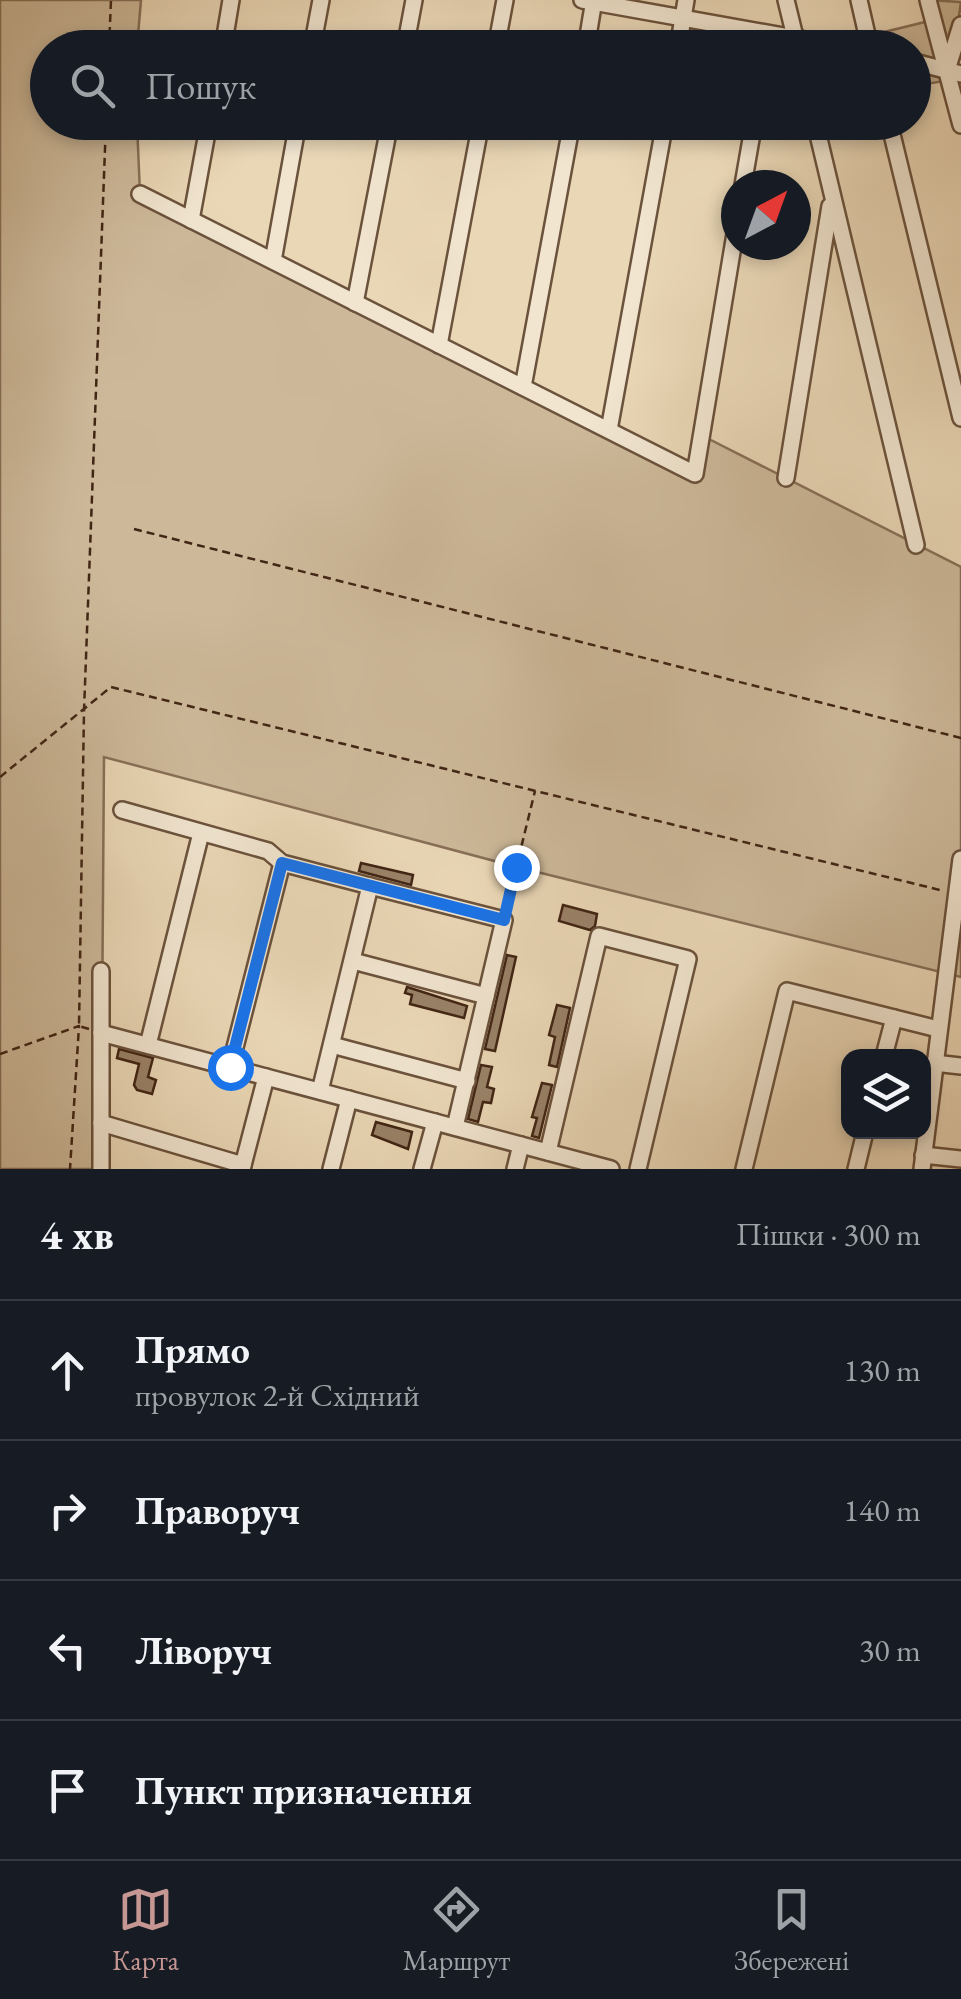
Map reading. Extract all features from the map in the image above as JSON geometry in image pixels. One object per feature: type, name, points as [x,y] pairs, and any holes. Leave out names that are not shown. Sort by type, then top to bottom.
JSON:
[{"type":"street","points":[[225,30],[231,0]]},
{"type":"street","points":[[315,30],[321,0]]},
{"type":"street","points":[[408,30],[414,0]]},
{"type":"street","points":[[499,30],[505,0]]},
{"type":"street","points":[[681,30],[686,0]]},
{"type":"street","points":[[786,0],[794,30]]},
{"type":"street","points":[[859,0],[866,30]]},
{"type":"street","points":[[928,0],[954,72],[961,125]]},
{"type":"street","points":[[588,30],[590,1],[684,17],[731,30]]},
{"type":"street","points":[[954,72],[961,25]]},
{"type":"street","points":[[191,220],[206,140]]},
{"type":"street","points":[[273,261],[295,140]]},
{"type":"street","points":[[355,303],[387,140]]},
{"type":"street","points":[[439,345],[479,140]]},
{"type":"street","points":[[522,387],[569,140]]},
{"type":"street","points":[[608,430],[661,140]]},
{"type":"street","points":[[746,170],[751,140]]},
{"type":"street","points":[[818,140],[916,544]]},
{"type":"street","points":[[893,140],[961,418]]},
{"type":"street","points":[[140,194],[695,474],[731,260]]},
{"type":"street","points":[[786,478],[832,199]]},
{"type":"street","points":[[122,810],[268,850],[282,863],[504,920],[455,1127]]},
{"type":"street","points":[[148,1046],[201,833]]},
{"type":"street","points":[[961,859],[923,1162],[961,1160]]},
{"type":"street","points":[[230,1067],[282,863]]},
{"type":"street","points":[[320,1091],[370,886]]},
{"type":"street","points":[[548,1152],[598,936],[688,959],[638,1169]]},
{"type":"street","points":[[353,960],[486,996]]},
{"type":"street","points":[[101,971],[101,1169]]},
{"type":"street","points":[[744,1169],[785,994],[791,990],[938,1029]]},
{"type":"street","points":[[886,1049],[894,1018]]},
{"type":"street","points":[[100,1032],[611,1169]]},
{"type":"street","points":[[332,1045],[467,1081]]},
{"type":"street","points":[[934,1062],[961,1066]]},
{"type":"street","points":[[101,1122],[243,1167],[266,1077]]},
{"type":"street","points":[[331,1169],[350,1099]]},
{"type":"street","points":[[422,1169],[435,1122]]},
{"type":"street","points":[[856,1169],[863,1139]]},
{"type":"street","points":[[514,1169],[521,1145]]},
{"type":"path","points":[[110,30],[111,0]]},
{"type":"path","points":[[70,1169],[79,1026],[84,711],[105,140]]},
{"type":"path","points":[[134,529],[961,738]]},
{"type":"path","points":[[0,777],[110,687],[956,894]]},
{"type":"path","points":[[504,920],[535,790]]},
{"type":"path","points":[[0,1054],[79,1026],[100,1032]]},
{"type":"shaded area","points":[[0,0],[141,0],[138,30],[30,30],[30,140],[138,140],[140,194],[694,473],[701,435],[961,567],[961,977],[517,867],[104,757],[101,1169],[0,1169]]},
{"type":"shaded area","points":[[928,0],[961,2],[950,80],[931,83],[931,30],[892,30],[933,20]]},
{"type":"building","points":[[361,863],[413,875],[411,885],[359,871]]},
{"type":"building","points":[[563,905],[597,914],[595,926],[590,930],[559,921]]},
{"type":"building","points":[[507,955],[516,957],[495,1051],[485,1049]]},
{"type":"building","points":[[407,987],[467,1006],[464,1018],[410,1004],[412,995],[405,993]]},
{"type":"building","points":[[557,1005],[570,1008],[557,1067],[549,1065],[555,1037],[549,1035]]},
{"type":"building","points":[[119,1049],[153,1058],[148,1077],[156,1080],[152,1094],[137,1090],[134,1085],[139,1064],[117,1058]]},
{"type":"building","points":[[481,1065],[492,1067],[487,1087],[494,1089],[491,1103],[483,1102],[478,1122],[468,1119]]},
{"type":"building","points":[[542,1083],[552,1085],[539,1138],[532,1136],[537,1118],[532,1117]]},
{"type":"building","points":[[376,1122],[412,1132],[408,1149],[372,1135]]},
{"type":"route","points":[[230,1067],[282,863],[504,920],[516,867]]}]
